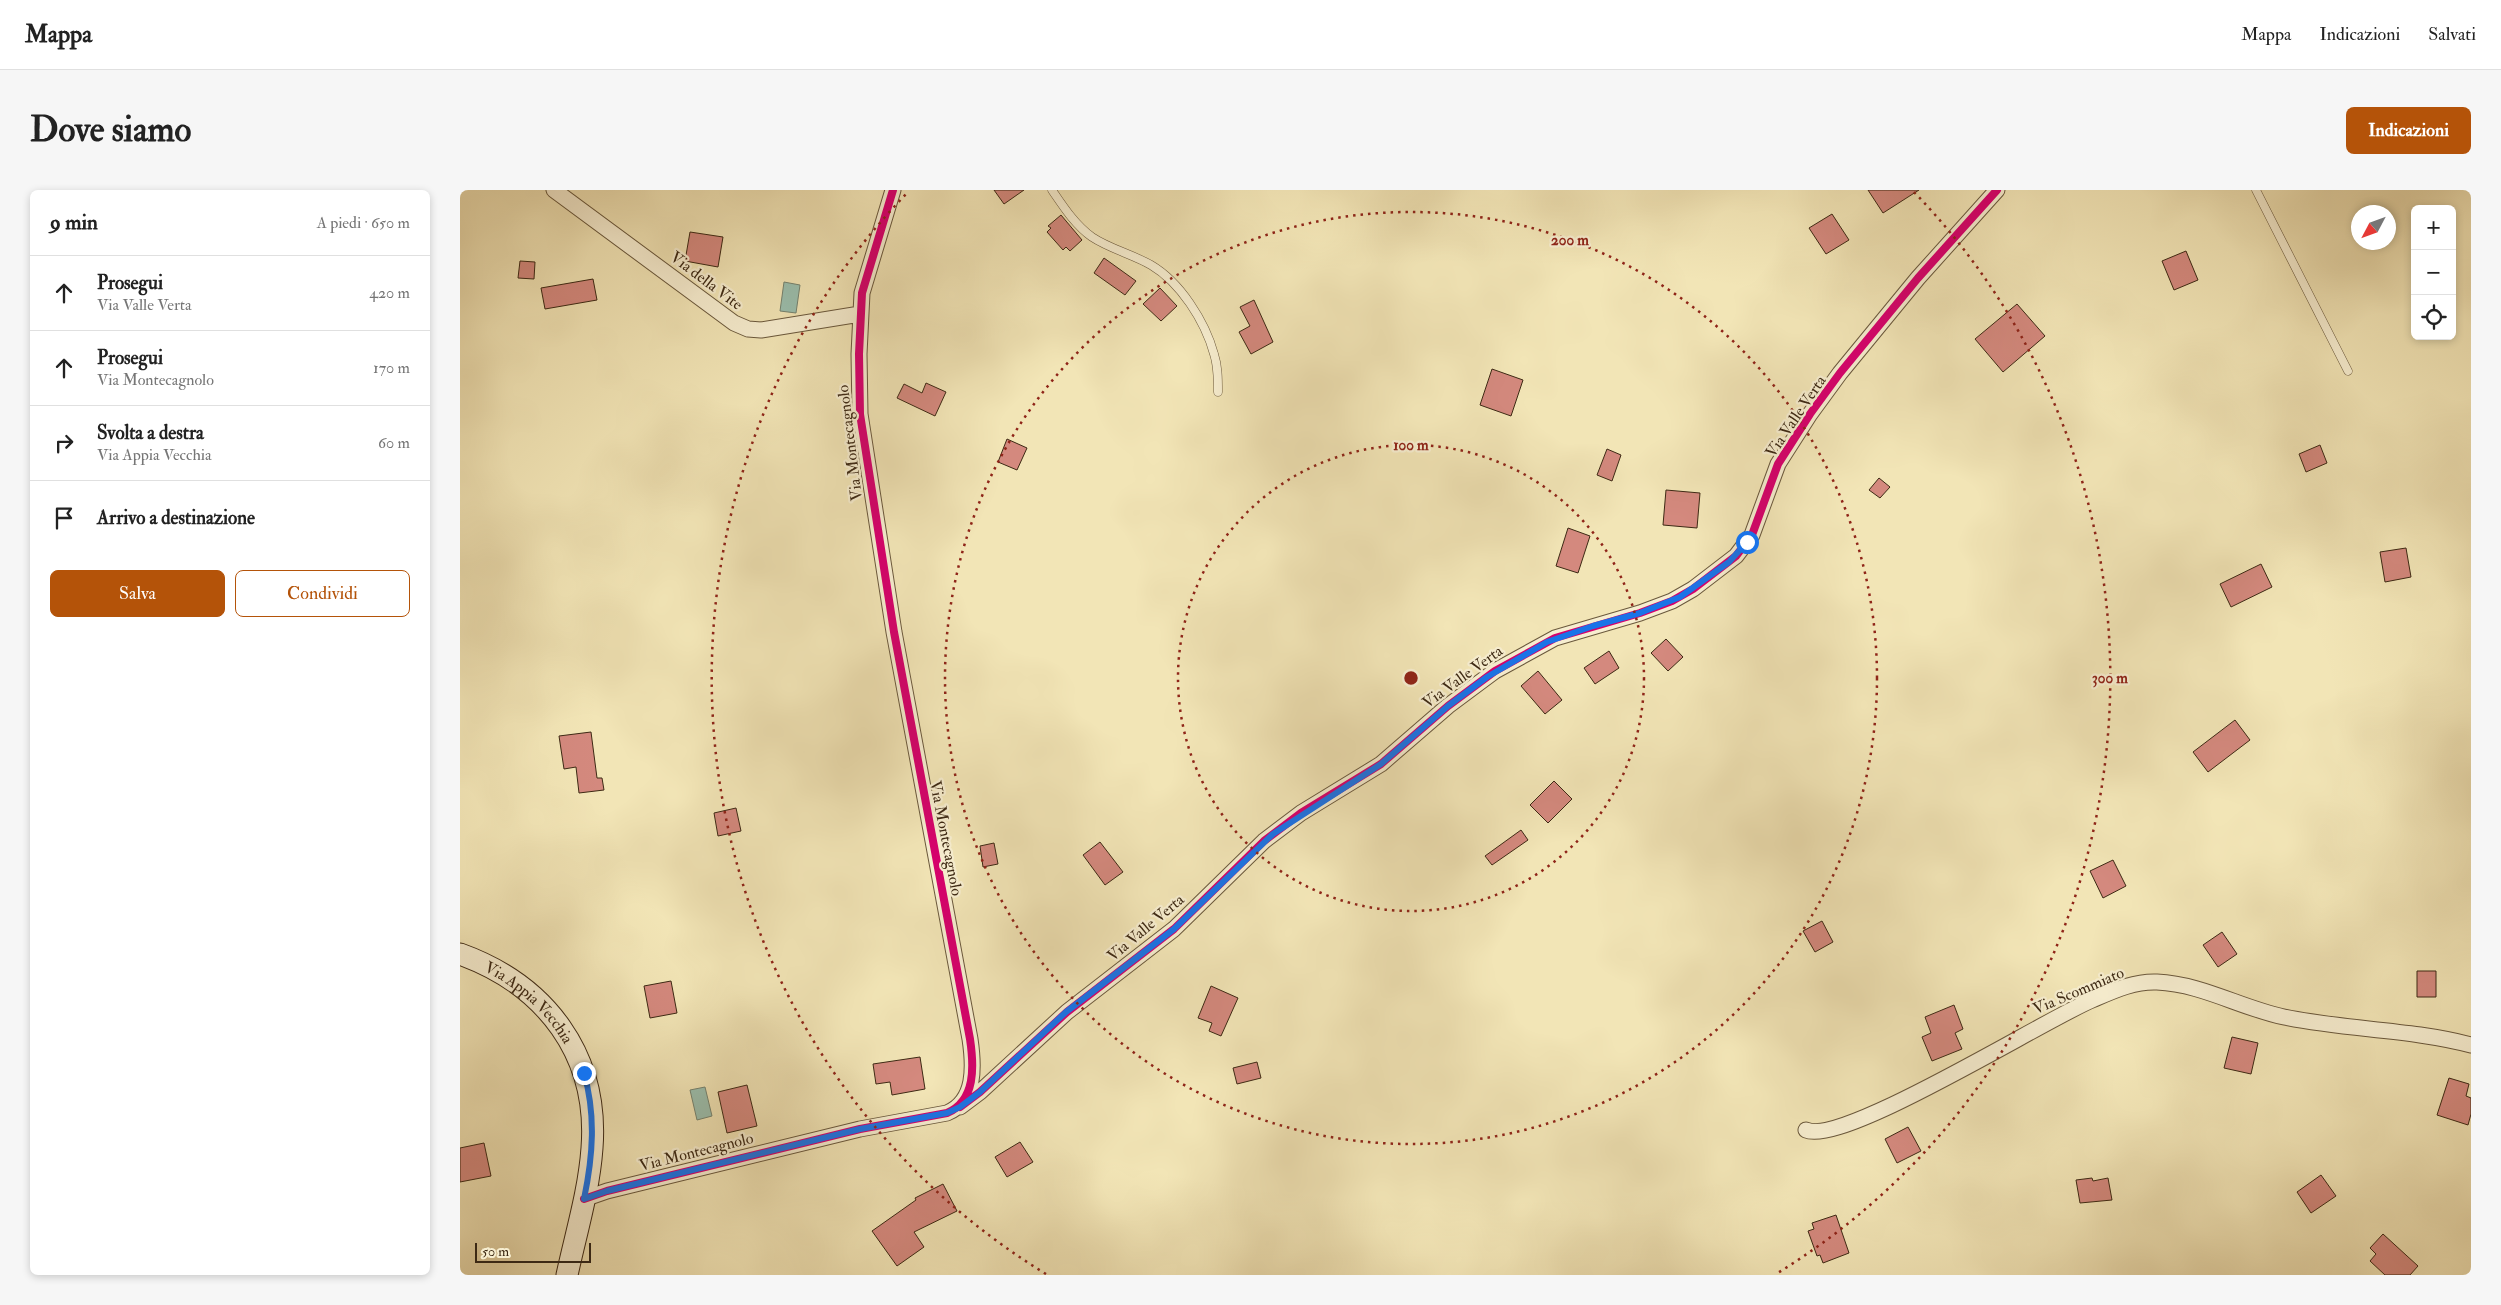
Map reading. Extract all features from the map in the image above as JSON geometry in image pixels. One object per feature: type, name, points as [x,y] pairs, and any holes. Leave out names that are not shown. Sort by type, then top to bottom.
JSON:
[{"type":"main road","name":"Via Appia Vecchia","points":[[460,954],[480,962],[511,979],[540,1001],[563,1029],[584,1073],[592,1110],[592,1148],[584,1199],[567,1275]]},
{"type":"street","name":"Via della Vite","points":[[554,190],[734,323],[744,328],[761,330],[860,314]]},
{"type":"street","name":"Via Montecagnolo","points":[[584,1199],[616,1188],[860,1129],[947,1113],[960,1107],[971,1084],[971,1046],[894,632],[864,443],[858,387],[860,314],[868,268],[892,190]]},
{"type":"street","name":"Via Valle Verta","points":[[960,1107],[980,1092],[1066,1012],[1174,929],[1269,837],[1301,813],[1381,764],[1448,706],[1487,677],[1547,642],[1672,601],[1693,589],[1736,556],[1752,535],[1778,464],[1810,414],[1840,373],[1918,278],[1997,190]]},
{"type":"street","name":"Via Scommiato","points":[[1806,1130],[1826,1132],[1886,1107],[1934,1084],[2070,1009],[2116,990],[2144,982],[2169,983],[2205,991],[2286,1018],[2425,1035],[2471,1045]]},
{"type":"lane","points":[[1052,190],[1075,220],[1091,236],[1152,266],[1180,291],[1198,318],[1211,343],[1216,363],[1218,392]]},
{"type":"lane","points":[[2256,190],[2348,371]]},
{"type":"shaded area","points":[[784,282],[800,285],[796,313],[780,311]]},
{"type":"shaded area","points":[[705,1087],[712,1116],[697,1120],[690,1090]]},
{"type":"building","points":[[994,190],[1024,190],[1004,204]]},
{"type":"building","points":[[1868,190],[1919,190],[1883,213]]},
{"type":"building","points":[[1832,214],[1849,240],[1826,254],[1809,228]]},
{"type":"building","points":[[1061,215],[1082,240],[1070,251],[1066,247],[1063,250],[1047,232],[1051,228],[1048,226]]},
{"type":"building","points":[[690,232],[723,237],[718,267],[685,261]]},
{"type":"building","points":[[2186,251],[2198,280],[2174,290],[2162,261]]},
{"type":"building","points":[[1104,258],[1136,281],[1125,295],[1094,273]]},
{"type":"building","points":[[520,261],[535,262],[534,279],[518,278]]},
{"type":"building","points":[[593,279],[597,300],[545,309],[541,288]]},
{"type":"building","points":[[1160,288],[1177,306],[1161,321],[1143,304]]},
{"type":"building","points":[[1254,300],[1273,342],[1251,354],[1239,332],[1250,326],[1240,307]]},
{"type":"building","points":[[2017,304],[2045,336],[2003,372],[1975,339]]},
{"type":"building","points":[[1492,369],[1523,380],[1511,416],[1480,405]]},
{"type":"building","points":[[926,383],[946,392],[935,416],[897,398],[904,384],[922,393]]},
{"type":"building","points":[[1007,439],[1027,448],[1017,470],[998,462]]},
{"type":"building","points":[[2320,445],[2327,463],[2306,472],[2299,454]]},
{"type":"building","points":[[1607,449],[1621,455],[1612,481],[1597,475]]},
{"type":"building","points":[[1879,478],[1890,487],[1880,498],[1869,490]]},
{"type":"building","points":[[1666,490],[1700,493],[1697,528],[1663,525]]},
{"type":"building","points":[[1568,528],[1590,536],[1578,573],[1556,566]]},
{"type":"building","points":[[2406,548],[2411,577],[2385,582],[2380,552]]},
{"type":"building","points":[[2261,564],[2272,587],[2231,607],[2220,584]]},
{"type":"building","points":[[1666,639],[1683,657],[1668,671],[1651,653]]},
{"type":"building","points":[[1609,651],[1619,668],[1595,684],[1584,668]]},
{"type":"building","points":[[1538,671],[1562,700],[1545,714],[1521,686]]},
{"type":"building","points":[[2235,720],[2250,740],[2208,772],[2193,752]]},
{"type":"building","points":[[591,732],[597,778],[602,778],[604,790],[579,793],[576,767],[564,769],[559,736]]},
{"type":"building","points":[[1554,781],[1572,799],[1548,823],[1530,805]]},
{"type":"building","points":[[736,808],[741,831],[718,836],[714,813]]},
{"type":"building","points":[[1521,830],[1528,840],[1492,865],[1485,856]]},
{"type":"building","points":[[1100,842],[1123,872],[1105,885],[1083,855]]},
{"type":"building","points":[[994,843],[998,864],[983,867],[980,846]]},
{"type":"building","points":[[2113,860],[2126,886],[2103,898],[2090,871]]},
{"type":"building","points":[[1822,921],[1833,942],[1815,952],[1803,931]]},
{"type":"building","points":[[2222,932],[2237,954],[2218,967],[2203,945]]},
{"type":"building","points":[[2417,971],[2436,971],[2436,997],[2417,997]]},
{"type":"building","points":[[671,981],[677,1013],[650,1018],[644,986]]},
{"type":"building","points":[[1211,986],[1238,998],[1221,1036],[1209,1031],[1212,1023],[1198,1018]]},
{"type":"building","points":[[1954,1005],[1963,1029],[1955,1033],[1962,1049],[1932,1061],[1922,1037],[1931,1033],[1925,1017]]},
{"type":"building","points":[[2232,1037],[2258,1043],[2251,1074],[2224,1068]]},
{"type":"building","points":[[920,1057],[925,1089],[892,1095],[890,1082],[876,1084],[873,1064]]},
{"type":"building","points":[[1257,1062],[1261,1078],[1237,1084],[1233,1068]]},
{"type":"building","points":[[2449,1078],[2469,1084],[2466,1096],[2471,1098],[2471,1114],[2468,1125],[2437,1115]]},
{"type":"building","points":[[747,1085],[757,1126],[727,1133],[718,1092]]},
{"type":"building","points":[[1908,1127],[1921,1151],[1897,1163],[1885,1139]]},
{"type":"building","points":[[1020,1142],[1033,1162],[1007,1177],[995,1157]]},
{"type":"building","points":[[484,1143],[491,1176],[460,1182],[460,1148]]},
{"type":"building","points":[[2321,1175],[2336,1196],[2311,1213],[2297,1192]]},
{"type":"building","points":[[2092,1178],[2093,1181],[2108,1178],[2112,1200],[2080,1203],[2076,1180]]},
{"type":"building","points":[[943,1184],[957,1211],[914,1232],[924,1247],[897,1266],[872,1231],[916,1200],[915,1198]]},
{"type":"building","points":[[1836,1215],[1849,1253],[1823,1263],[1820,1255],[1817,1256],[1808,1231],[1814,1229],[1812,1223]]},
{"type":"building","points":[[2383,1234],[2418,1266],[2410,1275],[2385,1275],[2370,1261],[2376,1254],[2370,1248]]},
{"type":"cycle path","points":[[584,1199],[607,1191],[860,1129],[947,1113],[963,1100],[971,1082],[972,1060],[970,1039],[894,632],[860,414],[859,354],[862,293],[893,190]]},
{"type":"cycle path","points":[[960,1107],[980,1092],[1067,1012],[1174,929],[1264,841],[1301,813],[1381,764],[1448,706],[1495,671],[1555,638],[1640,613],[1672,601],[1693,589],[1736,556],[1752,535],[1778,464],[1810,414],[1840,373],[1918,278],[1997,190]]},
{"type":"route","points":[[584,1073],[591,1101],[593,1131],[590,1170],[584,1199],[607,1191],[860,1129],[955,1110],[976,1095],[1066,1012],[1174,929],[1264,841],[1301,813],[1381,764],[1448,706],[1487,677],[1504,665],[1547,642],[1593,626],[1656,608],[1680,597],[1729,562],[1742,550],[1747,542]]}]
